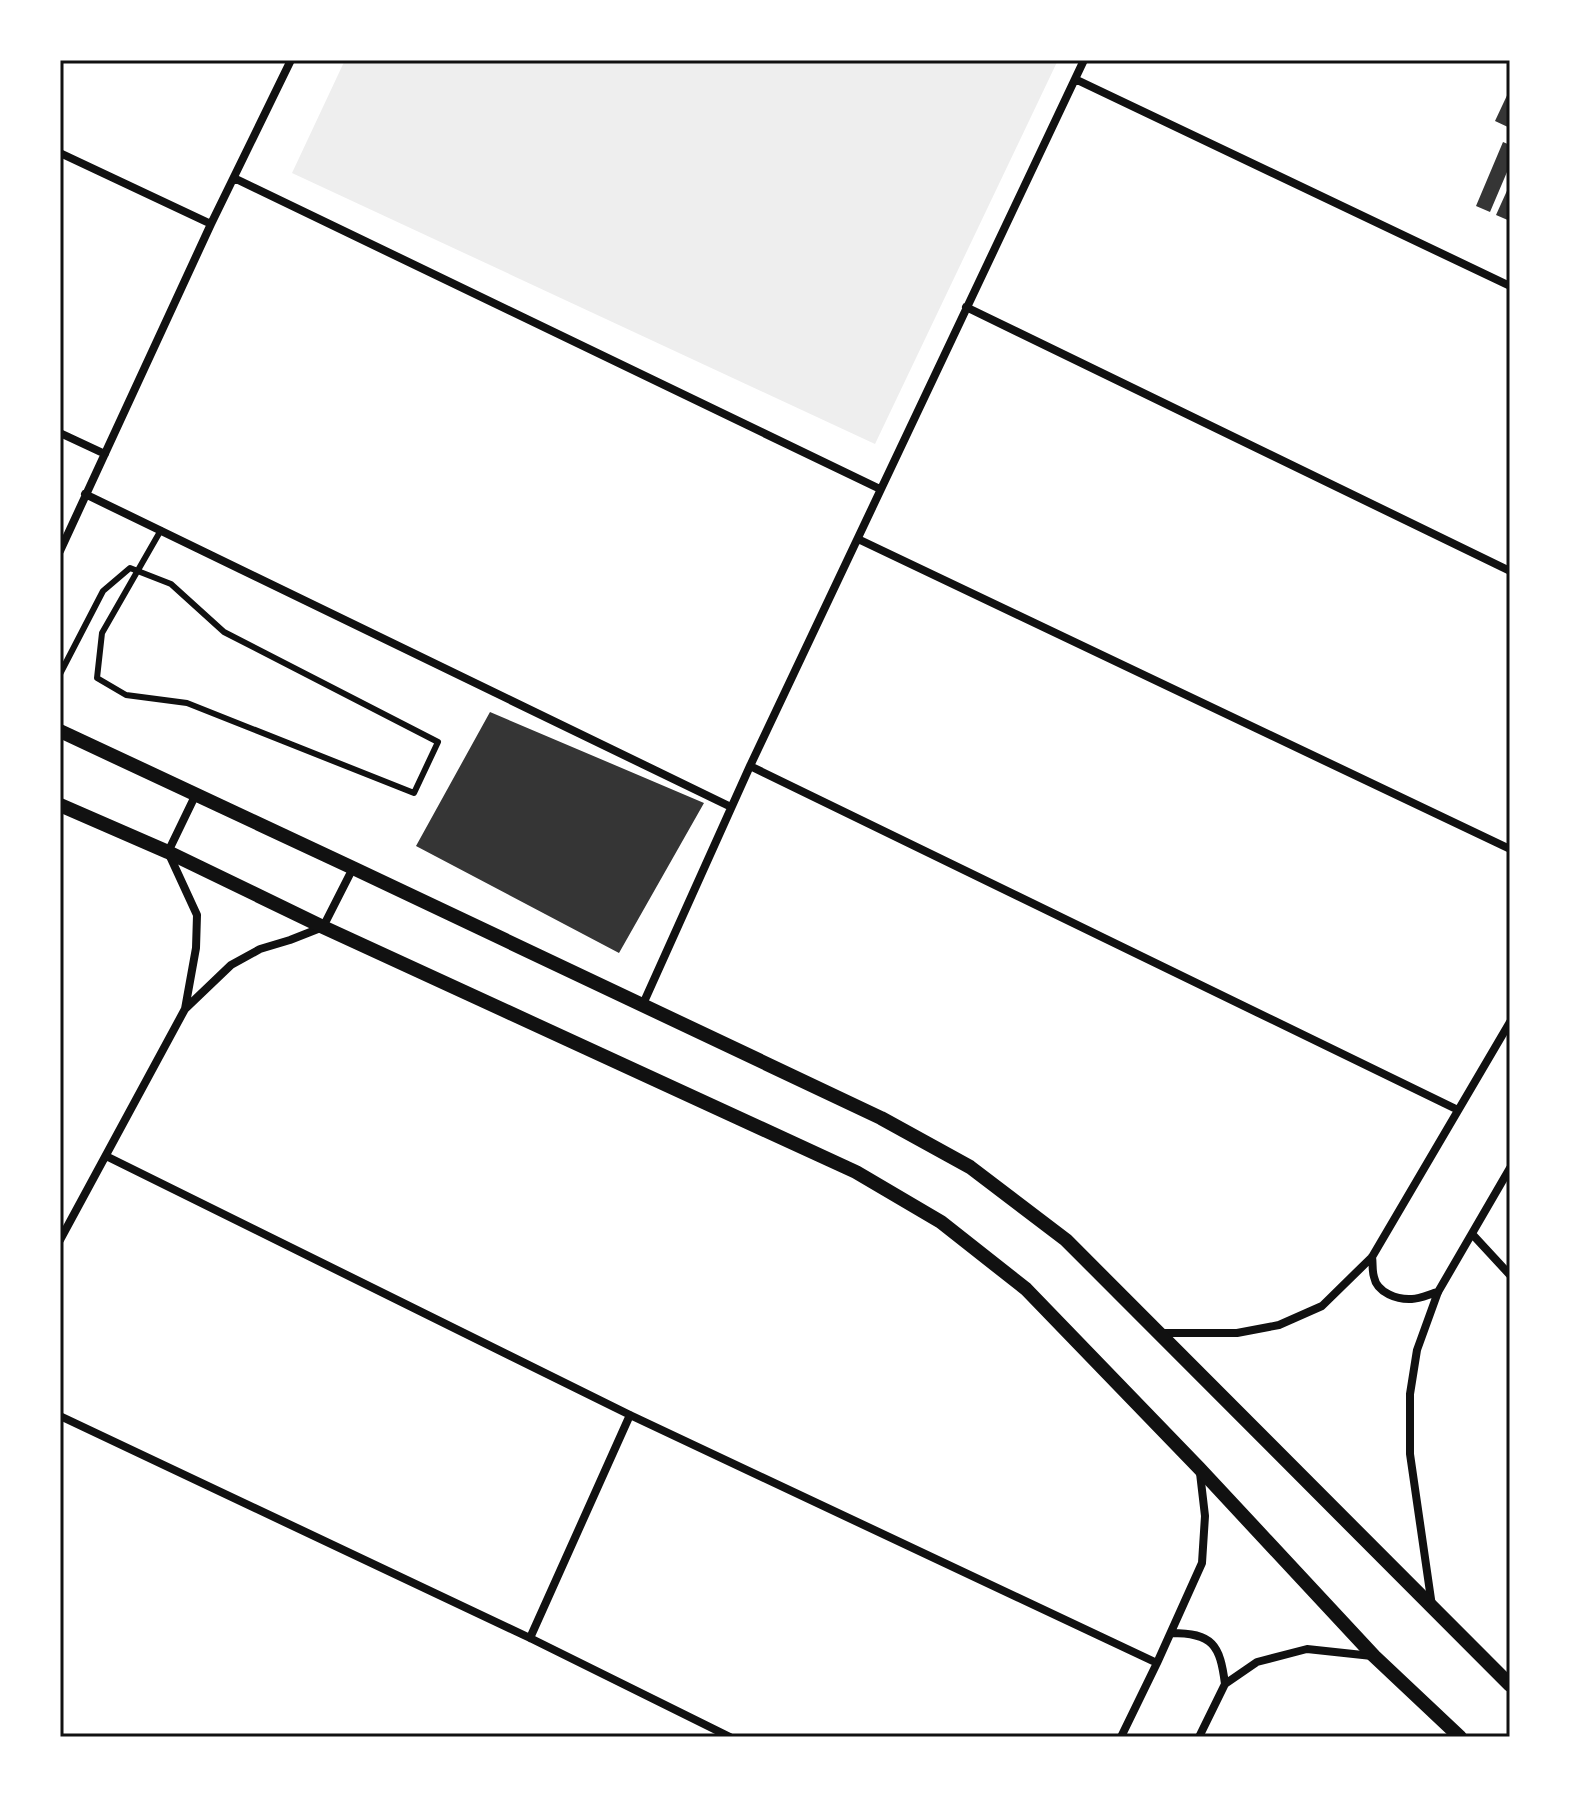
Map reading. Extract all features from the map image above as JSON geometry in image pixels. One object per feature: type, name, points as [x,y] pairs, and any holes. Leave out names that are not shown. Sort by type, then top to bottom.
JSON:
[{"type":"street","points":[[60,551],[211,224],[291,60]]},
{"type":"street","points":[[643,1004],[750,766],[1084,60]]},
{"type":"street","points":[[1075,79],[1510,286]]},
{"type":"street","points":[[60,153],[211,224]]},
{"type":"street","points":[[234,178],[880,489]]},
{"type":"street","points":[[966,307],[1510,571]]},
{"type":"street","points":[[60,433],[105,454]]},
{"type":"street","points":[[85,494],[731,807]]},
{"type":"street","points":[[858,539],[1510,849]]},
{"type":"street","points":[[60,731],[881,1118],[970,1167],[1066,1240],[1510,1685]]},
{"type":"street","points":[[750,766],[1458,1110]]},
{"type":"street","points":[[168,852],[196,794]]},
{"type":"street","points":[[60,805],[168,852],[323,927],[856,1172],[941,1222],[1026,1289],[1374,1656],[1460,1737]]},
{"type":"street","points":[[168,852],[197,915],[196,948],[185,1009]]},
{"type":"street","points":[[60,1240],[185,1009],[231,965],[260,949],[323,927],[353,868]]},
{"type":"street","points":[[1159,1333],[1237,1333],[1279,1325],[1322,1306],[1372,1257],[1510,1022]]},
{"type":"street","points":[[106,1156],[630,1415],[1157,1663]]},
{"type":"street","points":[[1432,1607],[1410,1454],[1410,1394],[1417,1350],[1438,1292],[1510,1168]]},
{"type":"street","points":[[1473,1235],[1510,1275]]},
{"type":"street","points":[[1372,1257],[1374,1277],[1382,1290],[1395,1297],[1414,1300],[1438,1292]]},
{"type":"street","points":[[530,1638],[630,1415]]},
{"type":"street","points":[[60,1416],[530,1638],[730,1737]]},
{"type":"street","points":[[1121,1737],[1202,1563],[1205,1516],[1199,1468]]},
{"type":"street","points":[[1171,1633],[1193,1633],[1213,1643],[1222,1661],[1225,1684]]},
{"type":"street","points":[[1199,1737],[1225,1684],[1257,1662],[1307,1649],[1374,1656]]},
{"type":"lane","points":[[60,674],[103,591],[130,568],[144,573],[171,584],[224,632],[438,742],[414,793],[187,703],[126,695],[97,678],[102,633],[109,622],[116,610],[130,586],[137,574],[144,562],[161,530]]},
{"type":"shaded area","points":[[345,60],[1058,60],[875,444],[292,173]]},
{"type":"building","points":[[1510,89],[1510,128],[1495,121]]},
{"type":"building","points":[[1503,142],[1510,145],[1510,165],[1490,212],[1476,206]]},
{"type":"building","points":[[1510,184],[1510,221],[1496,215]]},
{"type":"building","points":[[490,712],[704,803],[619,953],[416,846]]}]
